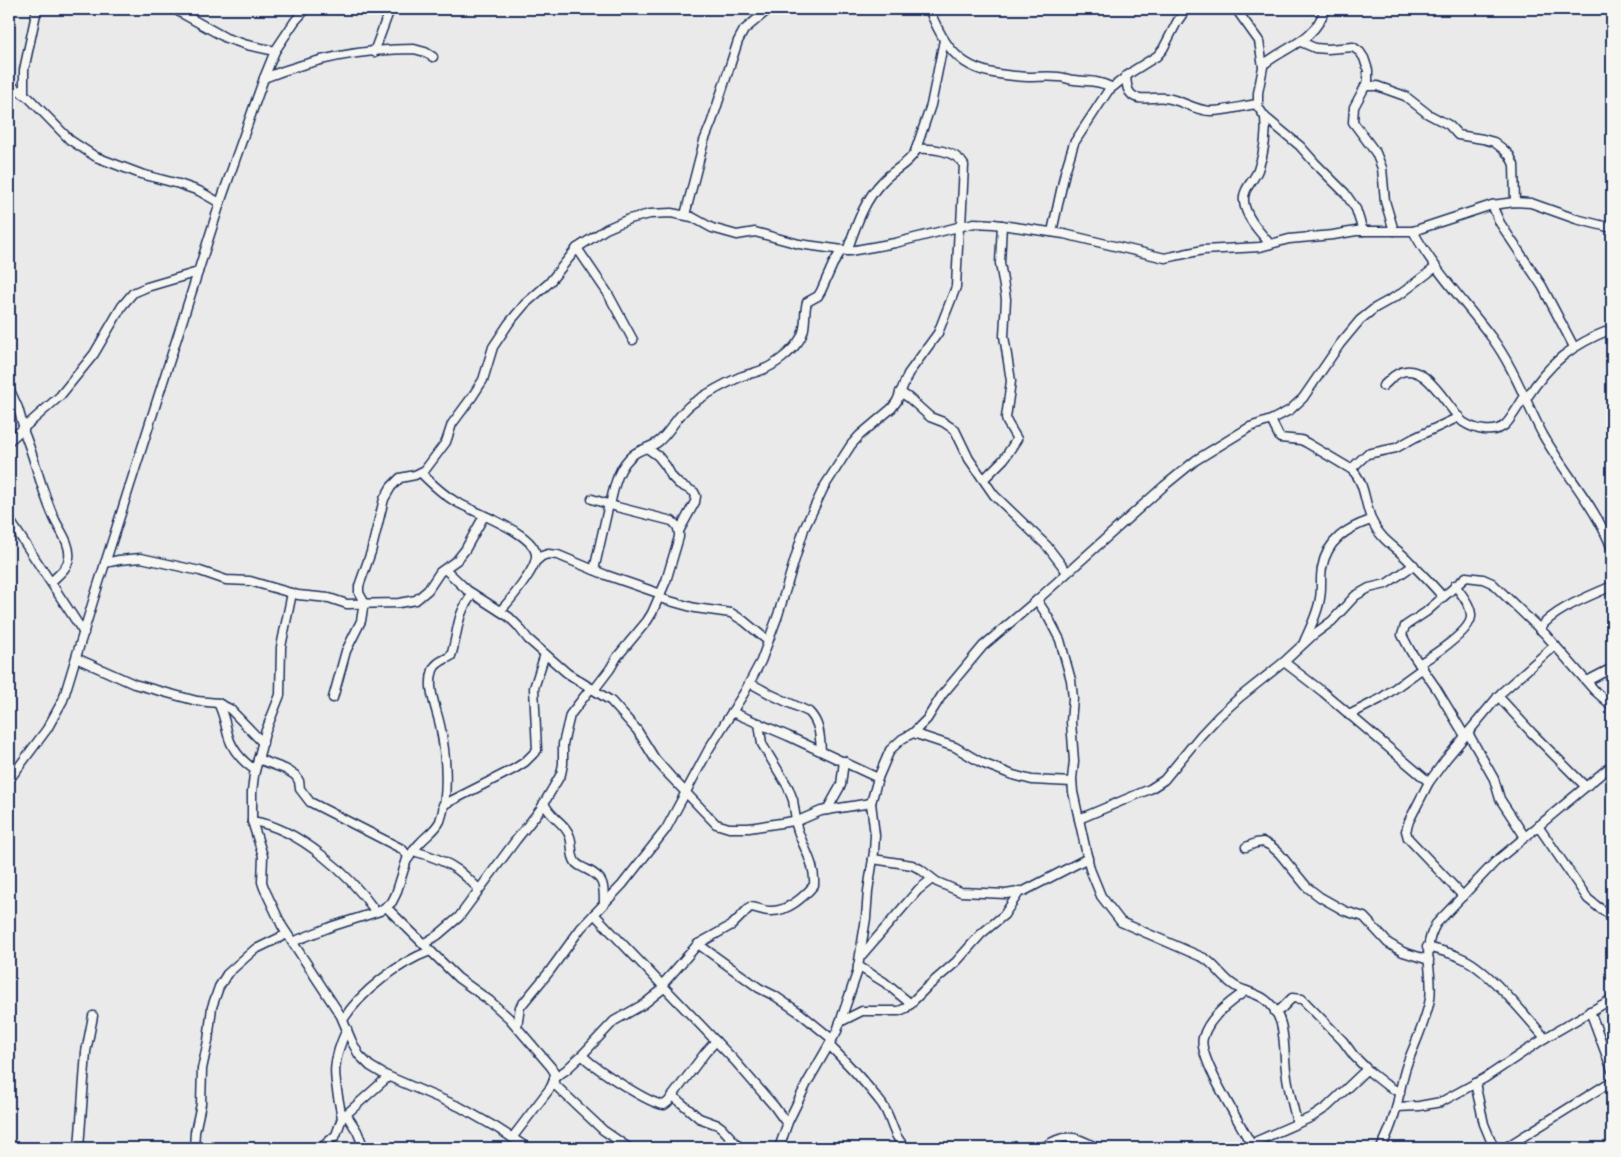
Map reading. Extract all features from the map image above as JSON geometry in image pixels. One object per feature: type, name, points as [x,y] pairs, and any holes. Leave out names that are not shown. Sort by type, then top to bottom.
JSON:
[{"type":"street","points":[[24,94],[24,70],[37,9]]},
{"type":"street","points":[[174,9],[226,38],[246,45],[275,51]]},
{"type":"street","points":[[9,780],[47,729],[63,700],[220,203],[275,51],[295,21],[306,9]]},
{"type":"street","points":[[374,52],[390,9]]},
{"type":"street","points":[[684,216],[704,141],[738,41],[744,30],[769,9]]},
{"type":"street","points":[[929,9],[944,40],[964,62],[992,74],[1059,77],[1100,82],[1111,87]]},
{"type":"street","points":[[1052,232],[1065,172],[1074,142],[1111,87],[1157,56],[1163,49],[1186,9]]},
{"type":"street","points":[[1236,9],[1259,41],[1263,65],[1257,104],[1265,117],[1300,146],[1345,193],[1356,209],[1363,231]]},
{"type":"street","points":[[1263,65],[1271,58],[1301,42],[1317,28],[1325,9]]},
{"type":"street","points":[[594,570],[614,484],[620,470],[633,454],[661,439],[676,419],[693,403],[740,377],[769,367],[789,352],[802,335],[807,302],[818,296],[821,291],[833,264],[844,251],[874,190],[890,173],[910,159],[916,149],[931,105],[944,40]]},
{"type":"street","points":[[1301,42],[1315,48],[1353,47],[1364,58],[1368,70],[1368,81],[1354,107],[1354,122],[1360,134],[1376,153],[1382,168],[1385,201],[1394,231]]},
{"type":"street","points":[[264,78],[284,70],[346,55],[414,50],[425,52],[433,57]]},
{"type":"street","points":[[1126,76],[1127,88],[1136,97],[1175,99],[1210,111],[1257,104]]},
{"type":"street","points":[[9,84],[24,94],[70,140],[96,157],[141,174],[199,191],[220,203]]},
{"type":"street","points":[[1366,86],[1377,86],[1404,96],[1458,134],[1494,142],[1503,149],[1510,156],[1514,165],[1515,202]]},
{"type":"street","points":[[1265,117],[1267,133],[1258,172],[1245,191],[1243,199],[1246,210],[1255,226],[1270,244]]},
{"type":"street","points":[[516,1027],[520,1007],[549,972],[581,928],[622,885],[666,830],[710,747],[750,683],[761,661],[804,529],[824,487],[860,435],[892,408],[908,374],[938,333],[956,287],[964,165],[958,158],[949,153],[927,148],[916,149]]},
{"type":"street","points":[[333,698],[346,651],[361,621],[364,603],[359,586],[371,552],[384,499],[391,487],[400,478],[421,473],[446,442],[452,424],[482,380],[493,347],[525,304],[549,283],[577,248],[606,229],[629,219],[650,214],[670,213],[692,217],[712,228],[737,235],[755,232],[799,244],[844,251],[895,243],[974,223],[1002,225],[1052,232],[1165,258],[1202,250],[1238,249],[1289,239],[1363,231],[1412,231],[1492,205],[1515,202],[1530,203],[1576,219],[1612,228]]},
{"type":"street","points":[[1492,205],[1500,223],[1542,286],[1574,347]]},
{"type":"street","points":[[984,479],[1004,459],[1017,439],[1006,418],[1011,380],[1004,336],[1006,299],[1000,263],[1002,225]]},
{"type":"street","points":[[1412,231],[1436,267],[1492,338],[1519,382],[1543,435],[1576,488],[1589,504],[1612,549]]},
{"type":"street","points":[[577,248],[607,292],[632,340]]},
{"type":"street","points":[[779,1148],[787,1124],[840,1022],[858,966],[873,859],[874,835],[871,803],[878,778],[890,750],[927,720],[942,695],[983,646],[1196,460],[1250,427],[1271,420],[1290,410],[1304,398],[1340,344],[1360,320],[1375,308],[1402,293],[1436,267]]},
{"type":"street","points":[[9,441],[60,396],[94,354],[122,306],[133,293],[198,272]]},
{"type":"street","points":[[1383,386],[1395,375],[1403,371],[1422,374],[1459,417],[1472,427],[1492,431],[1506,424],[1525,397],[1555,361],[1589,338],[1612,329]]},
{"type":"street","points":[[9,388],[32,450],[47,504],[65,538],[69,550],[69,559],[64,569],[51,582]]},
{"type":"street","points":[[900,392],[930,417],[943,422],[955,430],[969,459],[994,494],[1046,546],[1067,572]]},
{"type":"street","points":[[1351,469],[1367,454],[1396,448],[1459,417]]},
{"type":"street","points":[[1271,420],[1280,438],[1301,440],[1357,474],[1371,520],[1383,539],[1414,566],[1442,596]]},
{"type":"street","points":[[647,448],[658,456],[679,484],[694,492],[696,496],[695,502],[679,531]]},
{"type":"street","points":[[421,473],[438,490],[454,501],[513,529],[532,544],[536,557],[535,562]]},
{"type":"street","points":[[423,944],[458,917],[544,803],[561,774],[563,744],[570,715],[647,621],[660,596],[679,537],[678,525],[672,521],[592,499]]},
{"type":"street","points":[[105,563],[141,558],[194,570],[226,580],[250,581],[292,594],[328,598],[347,604],[399,604],[416,600],[428,590],[436,577],[457,560],[466,550],[484,516]]},
{"type":"street","points":[[1302,646],[1320,599],[1322,568],[1327,553],[1339,535],[1349,528],[1371,520]]},
{"type":"street","points":[[9,521],[84,633]]},
{"type":"street","points":[[500,611],[516,593],[535,562],[548,554],[558,555],[695,608],[731,613],[768,641]]},
{"type":"street","points":[[1079,819],[1150,789],[1164,780],[1219,716],[1240,696],[1332,621],[1354,596],[1369,588],[1386,584],[1414,566]]},
{"type":"street","points":[[445,570],[473,594],[509,617],[528,639],[568,673],[611,701],[637,730],[655,760],[716,824],[730,828],[749,828],[795,820],[820,811],[871,803]]},
{"type":"street","points":[[1525,837],[1500,799],[1494,779],[1406,645],[1402,631],[1466,577],[1475,577],[1492,583],[1555,645],[1595,691],[1612,706]]},
{"type":"street","points":[[1349,715],[1380,699],[1464,631],[1470,622],[1470,611],[1455,585]]},
{"type":"street","points":[[1539,629],[1550,617],[1559,611],[1612,586]]},
{"type":"street","points":[[292,594],[281,648],[280,695],[262,743],[252,792],[252,821],[263,851],[264,888],[287,934],[342,1020],[359,1055],[370,1066],[388,1077],[460,1107],[498,1128],[528,1148]]},
{"type":"street","points":[[292,942],[386,907],[396,894],[408,859],[413,851],[440,822],[443,805],[445,759],[439,716],[431,688],[433,670],[440,662],[449,658],[452,654],[460,614],[473,594]]},
{"type":"street","points":[[1037,600],[1060,640],[1072,680],[1071,722],[1074,761],[1072,782],[1090,869],[1101,896],[1121,922],[1204,958],[1236,987],[1266,1000],[1275,1012],[1284,1035],[1286,1072],[1297,1124]]},
{"type":"street","points":[[1463,896],[1412,842],[1406,831],[1409,821],[1429,782],[1446,758],[1498,696],[1555,645]]},
{"type":"street","points":[[443,805],[514,769],[525,762],[537,750],[538,740],[533,702],[534,688],[545,654]]},
{"type":"street","points":[[76,658],[134,684],[197,701],[218,704],[230,709],[262,743]]},
{"type":"street","points":[[1284,662],[1429,782]]},
{"type":"street","points":[[1587,681],[1612,668]]},
{"type":"street","points":[[750,683],[809,712],[818,724],[821,751]]},
{"type":"street","points":[[1498,696],[1585,786]]},
{"type":"street","points":[[218,704],[224,714],[231,744],[238,755],[255,770]]},
{"type":"street","points":[[732,712],[878,778]]},
{"type":"street","points":[[512,1138],[554,1080],[614,1022],[644,1004],[663,986],[698,944],[732,925],[750,907],[767,911],[781,910],[791,906],[814,885],[815,880],[809,855],[797,833],[793,800],[788,787],[762,744],[758,723]]},
{"type":"street","points":[[913,733],[955,747],[982,763],[1013,776],[1032,780],[1072,782]]},
{"type":"street","points":[[258,759],[285,768],[295,775],[299,781],[300,789],[310,802],[402,849],[406,852],[408,859]]},
{"type":"street","points":[[827,810],[840,785],[844,762]]},
{"type":"street","points":[[1381,1148],[1394,1118],[1407,1064],[1428,1009],[1431,989],[1427,947],[1430,934],[1436,924],[1496,862],[1612,765]]},
{"type":"street","points":[[544,803],[550,814],[560,823],[570,837],[575,862],[599,877],[603,884],[604,903]]},
{"type":"street","points":[[252,821],[274,826],[330,860],[358,889],[376,912]]},
{"type":"street","points":[[1538,826],[1588,898],[1612,916]]},
{"type":"street","points":[[1246,847],[1263,842],[1271,846],[1307,887],[1320,897],[1345,911],[1364,916],[1388,943],[1403,952],[1428,960]]},
{"type":"street","points":[[413,851],[448,864],[480,889]]},
{"type":"street","points":[[873,859],[912,865],[945,887],[961,892],[997,894],[1020,892],[1038,885],[1088,858]]},
{"type":"street","points":[[860,956],[918,890],[932,879]]},
{"type":"street","points":[[840,1022],[862,1011],[899,1011],[911,1004],[956,962],[981,934],[1004,915],[1020,892]]},
{"type":"street","points":[[386,907],[458,978],[499,1008],[551,1067],[555,1073],[554,1080]]},
{"type":"street","points":[[594,914],[758,1085],[787,1124]]},
{"type":"street","points":[[194,1148],[195,1132],[201,1104],[202,1069],[212,1007],[219,987],[228,974],[254,950],[287,934]]},
{"type":"street","points":[[698,944],[759,988],[800,1013],[830,1042],[882,1104],[894,1134],[906,1148]]},
{"type":"street","points":[[1427,947],[1465,959],[1476,967],[1493,982],[1545,1038]]},
{"type":"street","points":[[342,1020],[350,1008],[401,964],[430,951]]},
{"type":"street","points":[[858,966],[884,982],[911,1004]]},
{"type":"street","points":[[1246,991],[1230,1001],[1212,1020],[1202,1038],[1202,1045],[1210,1070],[1252,1147],[1257,1141],[1312,1117],[1327,1106],[1367,1069]]},
{"type":"street","points":[[1275,1012],[1292,998],[1302,998],[1367,1069],[1384,1084],[1400,1093]]},
{"type":"street","points":[[1397,1107],[1441,1102],[1612,999]]},
{"type":"street","points":[[1590,1011],[1612,1070]]},
{"type":"street","points":[[80,1148],[86,1052],[93,1016]]},
{"type":"street","points":[[347,1029],[336,1058],[334,1077],[344,1116],[357,1131],[364,1148]]},
{"type":"street","points":[[582,1055],[604,1073],[659,1105],[664,1105],[716,1041]]},
{"type":"street","points":[[321,1148],[336,1135],[344,1116],[388,1077]]},
{"type":"street","points":[[554,1080],[603,1130],[629,1148]]},
{"type":"street","points":[[1505,1148],[1612,1081]]},
{"type":"street","points":[[1475,1083],[1484,1124],[1494,1148]]},
{"type":"street","points":[[673,1096],[699,1118],[722,1128],[740,1148]]},
{"type":"street","points":[[1042,1148],[1065,1136],[1076,1137],[1097,1148]]}]
